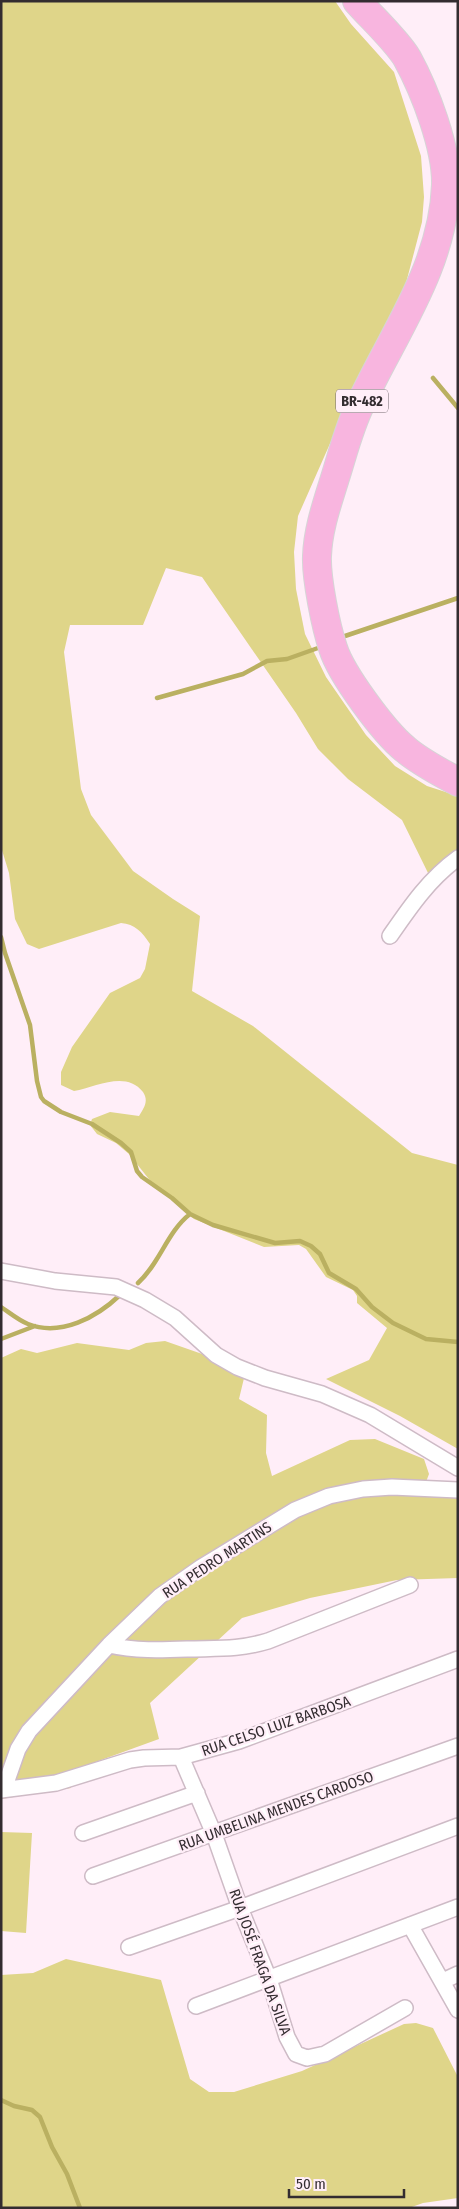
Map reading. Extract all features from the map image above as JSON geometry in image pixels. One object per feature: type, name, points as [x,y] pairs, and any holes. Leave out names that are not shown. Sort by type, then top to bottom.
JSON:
[{"type":"highway","name":"BR-482","points":[[357,1],[406,57],[424,96],[445,154],[446,185],[442,217],[432,256],[408,316],[361,402],[348,434],[320,529],[317,558],[319,579],[333,649],[351,682],[372,713],[404,749],[458,782]]},
{"type":"street","points":[[390,936],[416,898],[447,866],[458,858]]},
{"type":"street","points":[[1,1271],[55,1281],[116,1287],[145,1300],[175,1318],[216,1355],[237,1367],[265,1378],[309,1389],[370,1415],[458,1468]]},
{"type":"street","name":"RUA PEDRO MARTINS","points":[[3,1790],[18,1749],[29,1730],[109,1645],[160,1596],[200,1568],[296,1510],[330,1496],[363,1489],[392,1487],[458,1490]]},
{"type":"street","points":[[109,1645],[126,1649],[145,1650],[244,1648],[268,1641],[410,1585]]},
{"type":"street","name":"RUA CELSO LUIZ BARBOSA","points":[[3,1790],[56,1784],[104,1768],[144,1758],[181,1757],[240,1741],[458,1659]]},
{"type":"street","name":"RUA UMBELINA MENDES CARDOSO","points":[[93,1876],[458,1746]]},
{"type":"street","name":"RUA JOSÉ FRAGA DA SILVA","points":[[181,1757],[214,1834],[240,1908],[269,1979],[292,2048],[296,2054],[307,2058],[325,2054],[404,2008]]},
{"type":"street","points":[[84,1833],[197,1793]]},
{"type":"street","points":[[129,1947],[240,1908],[458,1826]]},
{"type":"street","points":[[196,2006],[458,1907]]},
{"type":"street","points":[[410,1925],[458,2010]]},
{"type":"street","points":[[443,1981],[458,1974]]},
{"type":"shaded area","points":[[1,1],[335,1],[351,24],[394,72],[421,156],[424,197],[422,222],[400,306],[336,430],[298,516],[294,552],[296,589],[305,634],[326,677],[366,735],[395,766],[427,786],[458,796],[458,852],[430,877],[402,820],[348,779],[318,749],[296,713],[202,577],[166,568],[143,625],[70,625],[64,652],[81,789],[91,815],[133,871],[200,916],[192,991],[253,1026],[412,1153],[458,1165],[458,1449],[400,1416],[326,1379],[369,1360],[387,1328],[357,1303],[357,1296],[353,1290],[326,1277],[306,1249],[299,1245],[264,1247],[194,1219],[152,1183],[129,1154],[116,1143],[97,1134],[90,1125],[92,1119],[110,1112],[139,1116],[146,1098],[136,1085],[119,1081],[74,1091],[61,1085],[61,1072],[72,1047],[110,993],[140,978],[145,969],[150,944],[138,929],[121,923],[39,949],[27,944],[15,919],[9,873],[1,847]]},
{"type":"shaded area","points":[[165,1341],[205,1355],[245,1374],[239,1399],[267,1415],[266,1453],[272,1476],[350,1440],[375,1439],[424,1459],[429,1474],[426,1482],[458,1493],[458,1578],[397,1580],[310,1598],[242,1618],[150,1703],[159,1739],[79,1768],[70,1777],[71,1788],[1,1799],[1,1358],[21,1349],[37,1353],[77,1343],[129,1350],[146,1343]]},
{"type":"shaded area","points":[[1,1832],[32,1833],[26,1933],[1,1931]]},
{"type":"shaded area","points":[[66,1959],[161,1980],[190,2079],[209,2092],[234,2092],[302,2071],[404,2024],[416,2023],[433,2028],[458,2077],[458,2198],[423,2203],[409,2208],[1,2208],[1,1975],[33,1973]]},
{"type":"waterway","points":[[433,378],[458,408]]},
{"type":"waterway","points":[[345,636],[458,598]]},
{"type":"waterway","points":[[157,698],[243,674],[267,661],[287,659],[318,648]]},
{"type":"waterway","points":[[1,937],[30,1025],[37,1081],[41,1097],[44,1101],[61,1112],[92,1124],[121,1143],[131,1152],[137,1171],[142,1177],[172,1198],[190,1214],[213,1225],[275,1243],[300,1241],[311,1246],[320,1254],[329,1273],[356,1289],[372,1307],[393,1323],[426,1339],[458,1342]]},
{"type":"waterway","points":[[138,1283],[146,1275],[175,1230],[190,1214]]},
{"type":"waterway","points":[[1,1307],[28,1324],[53,1328],[78,1323],[101,1311],[120,1295]]},
{"type":"waterway","points":[[1,1339],[35,1326]]},
{"type":"waterway","points":[[1,2100],[14,2106],[32,2110],[40,2117],[52,2147],[67,2174],[80,2208]]}]
